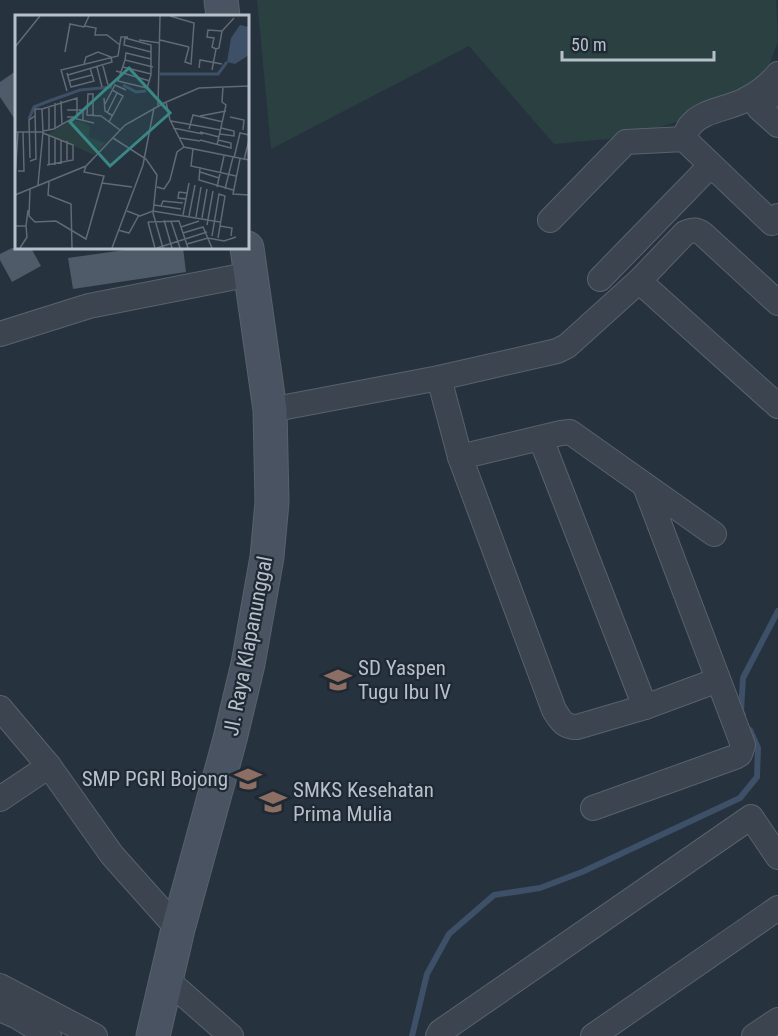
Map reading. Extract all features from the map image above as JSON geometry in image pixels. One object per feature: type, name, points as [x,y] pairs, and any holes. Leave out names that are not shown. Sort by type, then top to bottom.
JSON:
[{"type":"street","points":[[221,0],[223,15]]},
{"type":"street","points":[[754,103],[778,74]]},
{"type":"street","points":[[684,139],[689,126],[700,118],[754,103],[778,88]]},
{"type":"street","points":[[754,103],[778,124]]},
{"type":"street","points":[[550,220],[626,142],[684,139],[776,223]]},
{"type":"street","points":[[600,279],[711,165]]},
{"type":"street","points":[[270,410],[439,378],[557,351],[567,346],[639,280],[685,233],[692,230],[698,231],[778,303]]},
{"type":"street","points":[[0,334],[89,306],[249,261]]},
{"type":"street","name":"Jl. Raya Klapanunggal","points":[[153,1036],[178,929],[230,739],[248,664],[263,578],[272,502],[270,410],[249,261]]},
{"type":"street","points":[[639,280],[778,406]]},
{"type":"street","points":[[439,378],[460,457],[554,710],[563,724],[568,727],[577,727],[718,681]]},
{"type":"street","points":[[460,457],[570,432],[714,534]]},
{"type":"street","points":[[541,439],[645,706]]},
{"type":"street","points":[[593,808],[740,754],[743,745],[645,486]]},
{"type":"street","points":[[0,708],[49,766],[112,855],[178,929]]},
{"type":"street","points":[[0,799],[49,766]]},
{"type":"street","points":[[438,1036],[440,1032],[751,818],[778,857]]},
{"type":"street","points":[[593,1036],[778,908]]},
{"type":"street","points":[[166,979],[231,1036]]},
{"type":"street","points":[[0,986],[95,1036]]},
{"type":"street","points":[[0,1008],[49,1036]]},
{"type":"street","points":[[754,1036],[778,1020]]},
{"type":"green space","points":[[257,0],[776,0],[778,41],[766,74],[716,109],[630,137],[554,144],[469,46],[271,149]]},
{"type":"building","points":[[15,72],[15,120],[0,97],[0,82]]},
{"type":"building","points":[[12,248],[32,249],[41,266],[12,282],[0,260],[0,254]]},
{"type":"building","points":[[132,249],[183,249],[186,272],[73,289],[68,258]]},
{"type":"waterway","points":[[743,715],[741,711],[743,678],[778,611]]},
{"type":"waterway","points":[[412,1036],[427,974],[449,934],[494,895],[540,888],[582,872],[740,798],[757,777],[758,748],[750,730]]},
{"type":"place","name":"SD Yaspen Tugu Ibu IV","points":[[338,680]]},
{"type":"place","name":"SMP PGRI Bojong","points":[[248,779]]},
{"type":"place","name":"SMKS Kesehatan Prima Mulia","points":[[273,802]]}]
